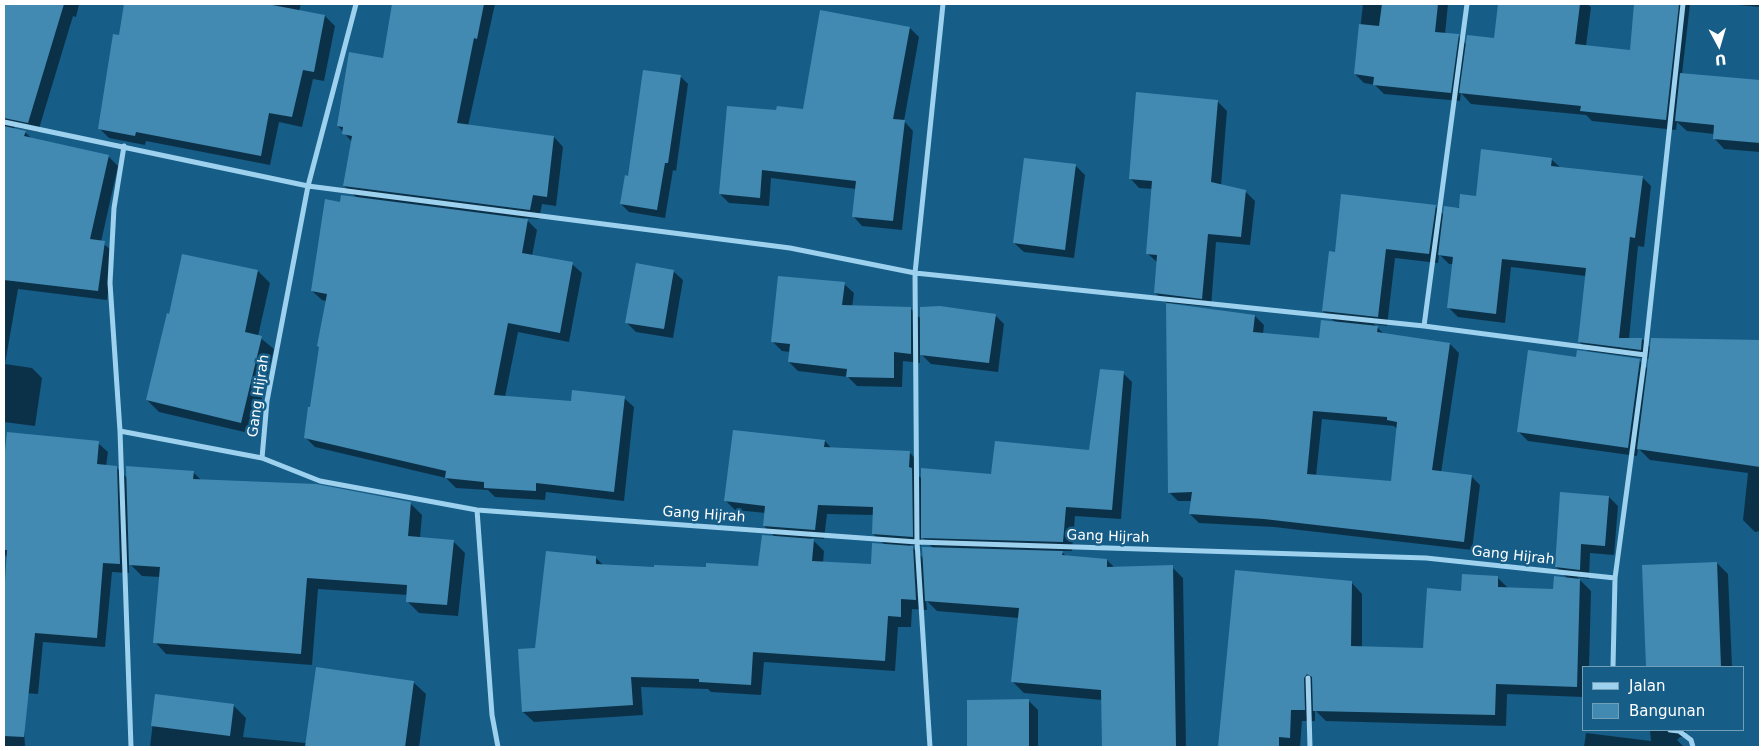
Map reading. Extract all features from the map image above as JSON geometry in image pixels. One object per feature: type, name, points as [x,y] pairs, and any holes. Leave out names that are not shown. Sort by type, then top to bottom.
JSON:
[{"type":"street","name":"Gang Hijrah","points":[[356,4],[308,186],[267,401],[262,458],[320,481],[477,510],[917,542],[1426,558],[1615,578]]},
{"type":"street","points":[[930,747],[917,542],[915,273],[943,4]]},
{"type":"street","points":[[1424,326],[1467,4]]},
{"type":"street","points":[[1613,666],[1615,578],[1645,355],[1683,4]]},
{"type":"street","points":[[4,122],[308,186],[790,248],[915,273],[1424,326],[1645,355]]},
{"type":"street","points":[[124,146],[114,208],[110,283],[120,431],[131,747]]},
{"type":"street","points":[[120,431],[262,458]]},
{"type":"street","points":[[477,510],[492,715],[498,747]]},
{"type":"street","points":[[1308,678],[1310,747]]},
{"type":"street","points":[[1679,731],[1691,740],[1693,747]]},
{"type":"building","points":[[4,4],[64,4],[28,123],[4,118]]},
{"type":"building","points":[[124,4],[267,4],[325,15],[314,72],[303,70],[292,117],[269,113],[261,156],[136,132],[135,136],[98,129],[113,34],[119,35]]},
{"type":"building","points":[[392,4],[484,4],[477,39],[474,38],[457,123],[554,136],[547,197],[533,195],[530,210],[343,186],[352,136],[342,134],[343,127],[337,126],[349,52],[383,58]]},
{"type":"building","points":[[1382,4],[1438,4],[1435,32],[1459,34],[1451,93],[1373,85],[1374,77],[1354,74],[1359,24],[1379,26]]},
{"type":"building","points":[[1498,4],[1580,4],[1575,44],[1630,50],[1634,4],[1679,4],[1666,120],[1580,111],[1581,106],[1459,93],[1467,35],[1494,38]]},
{"type":"building","points":[[820,10],[910,27],[893,119],[905,120],[893,221],[852,217],[856,181],[762,170],[760,198],[719,194],[727,106],[776,110],[777,106],[803,109]]},
{"type":"building","points":[[643,70],[681,75],[668,163],[665,163],[657,210],[620,204],[625,175],[628,176]]},
{"type":"building","points":[[1680,73],[1760,80],[1760,143],[1713,139],[1714,125],[1675,121]]},
{"type":"building","points":[[1136,92],[1218,100],[1211,182],[1246,190],[1241,237],[1208,234],[1202,299],[1154,293],[1157,255],[1146,254],[1152,181],[1129,179]]},
{"type":"building","points":[[4,126],[26,131],[24,136],[109,155],[90,239],[105,241],[98,291],[4,280]]},
{"type":"building","points":[[1481,149],[1552,158],[1551,166],[1643,176],[1635,238],[1630,237],[1619,338],[1642,338],[1641,350],[1578,342],[1586,268],[1502,259],[1496,314],[1447,308],[1453,257],[1438,255],[1444,206],[1459,208],[1460,194],[1476,196]]},
{"type":"building","points":[[1024,158],[1076,164],[1065,250],[1013,243]]},
{"type":"building","points":[[1341,194],[1436,205],[1429,254],[1386,249],[1378,317],[1322,311],[1329,251],[1335,252]]},
{"type":"building","points":[[341,195],[528,219],[522,253],[573,262],[560,333],[508,323],[494,395],[571,401],[572,390],[625,396],[614,492],[536,483],[536,491],[484,488],[484,482],[445,478],[446,471],[304,438],[319,347],[317,346],[327,294],[311,291],[325,199],[340,202]]},
{"type":"building","points":[[182,254],[258,270],[245,332],[262,336],[241,423],[146,400],[167,313],[169,314]]},
{"type":"building","points":[[636,263],[674,270],[664,329],[625,323]]},
{"type":"building","points":[[778,276],[845,282],[842,305],[911,307],[911,354],[894,352],[894,378],[846,377],[847,369],[788,362],[790,344],[771,342]]},
{"type":"building","points":[[1166,303],[1255,315],[1253,332],[1319,338],[1321,320],[1378,326],[1377,332],[1450,343],[1432,470],[1472,475],[1464,542],[1264,519],[1189,514],[1192,492],[1168,493]],"holes":[[[1313,411],[1387,417],[1387,420],[1397,422],[1391,481],[1307,474]]]},
{"type":"building","points":[[940,306],[996,314],[989,363],[920,355],[920,307]]},
{"type":"building","points":[[1651,338],[1760,340],[1760,467],[1637,449]]},
{"type":"building","points":[[1528,350],[1576,357],[1577,350],[1640,359],[1628,448],[1517,432]]},
{"type":"building","points":[[1100,369],[1124,371],[1112,510],[1066,507],[1063,542],[921,538],[921,468],[991,474],[995,441],[1089,450]]},
{"type":"building","points":[[733,430],[825,440],[824,447],[910,451],[909,467],[912,468],[913,537],[872,534],[873,507],[818,505],[815,530],[763,526],[765,506],[724,501]]},
{"type":"building","points":[[7,432],[99,441],[97,464],[117,466],[120,564],[103,563],[97,638],[35,633],[24,737],[4,736],[4,597],[7,550],[4,550],[4,460]]},
{"type":"building","points":[[126,466],[194,471],[193,479],[316,484],[411,502],[408,536],[454,540],[447,605],[406,602],[407,585],[307,578],[301,654],[153,643],[160,567],[129,565]]},
{"type":"building","points":[[1560,492],[1609,496],[1605,546],[1581,544],[1580,570],[1555,567]]},
{"type":"building","points":[[762,535],[814,539],[812,561],[871,564],[872,543],[913,546],[916,600],[901,599],[901,617],[888,616],[885,661],[753,652],[751,685],[699,682],[699,679],[631,677],[633,705],[522,712],[518,649],[535,648],[546,551],[596,556],[596,564],[706,567],[706,563],[758,566]]},
{"type":"building","points":[[922,547],[1063,551],[1062,555],[1107,559],[1107,567],[1173,565],[1176,747],[1102,747],[1101,690],[1011,682],[1019,608],[925,601]]},
{"type":"building","points":[[1717,562],[1721,666],[1646,666],[1642,565]]},
{"type":"building","points":[[1235,570],[1352,581],[1351,646],[1423,648],[1427,588],[1461,591],[1462,574],[1498,576],[1498,587],[1553,589],[1554,576],[1580,579],[1577,687],[1496,684],[1495,715],[1313,711],[1312,677],[1307,674],[1304,678],[1305,710],[1291,710],[1290,738],[1279,737],[1279,747],[1218,747]]},
{"type":"building","points":[[316,667],[414,681],[405,747],[305,747]]},
{"type":"building","points":[[155,694],[234,704],[230,736],[151,726]]},
{"type":"building","points":[[1029,699],[1029,747],[967,747],[967,700]]}]
